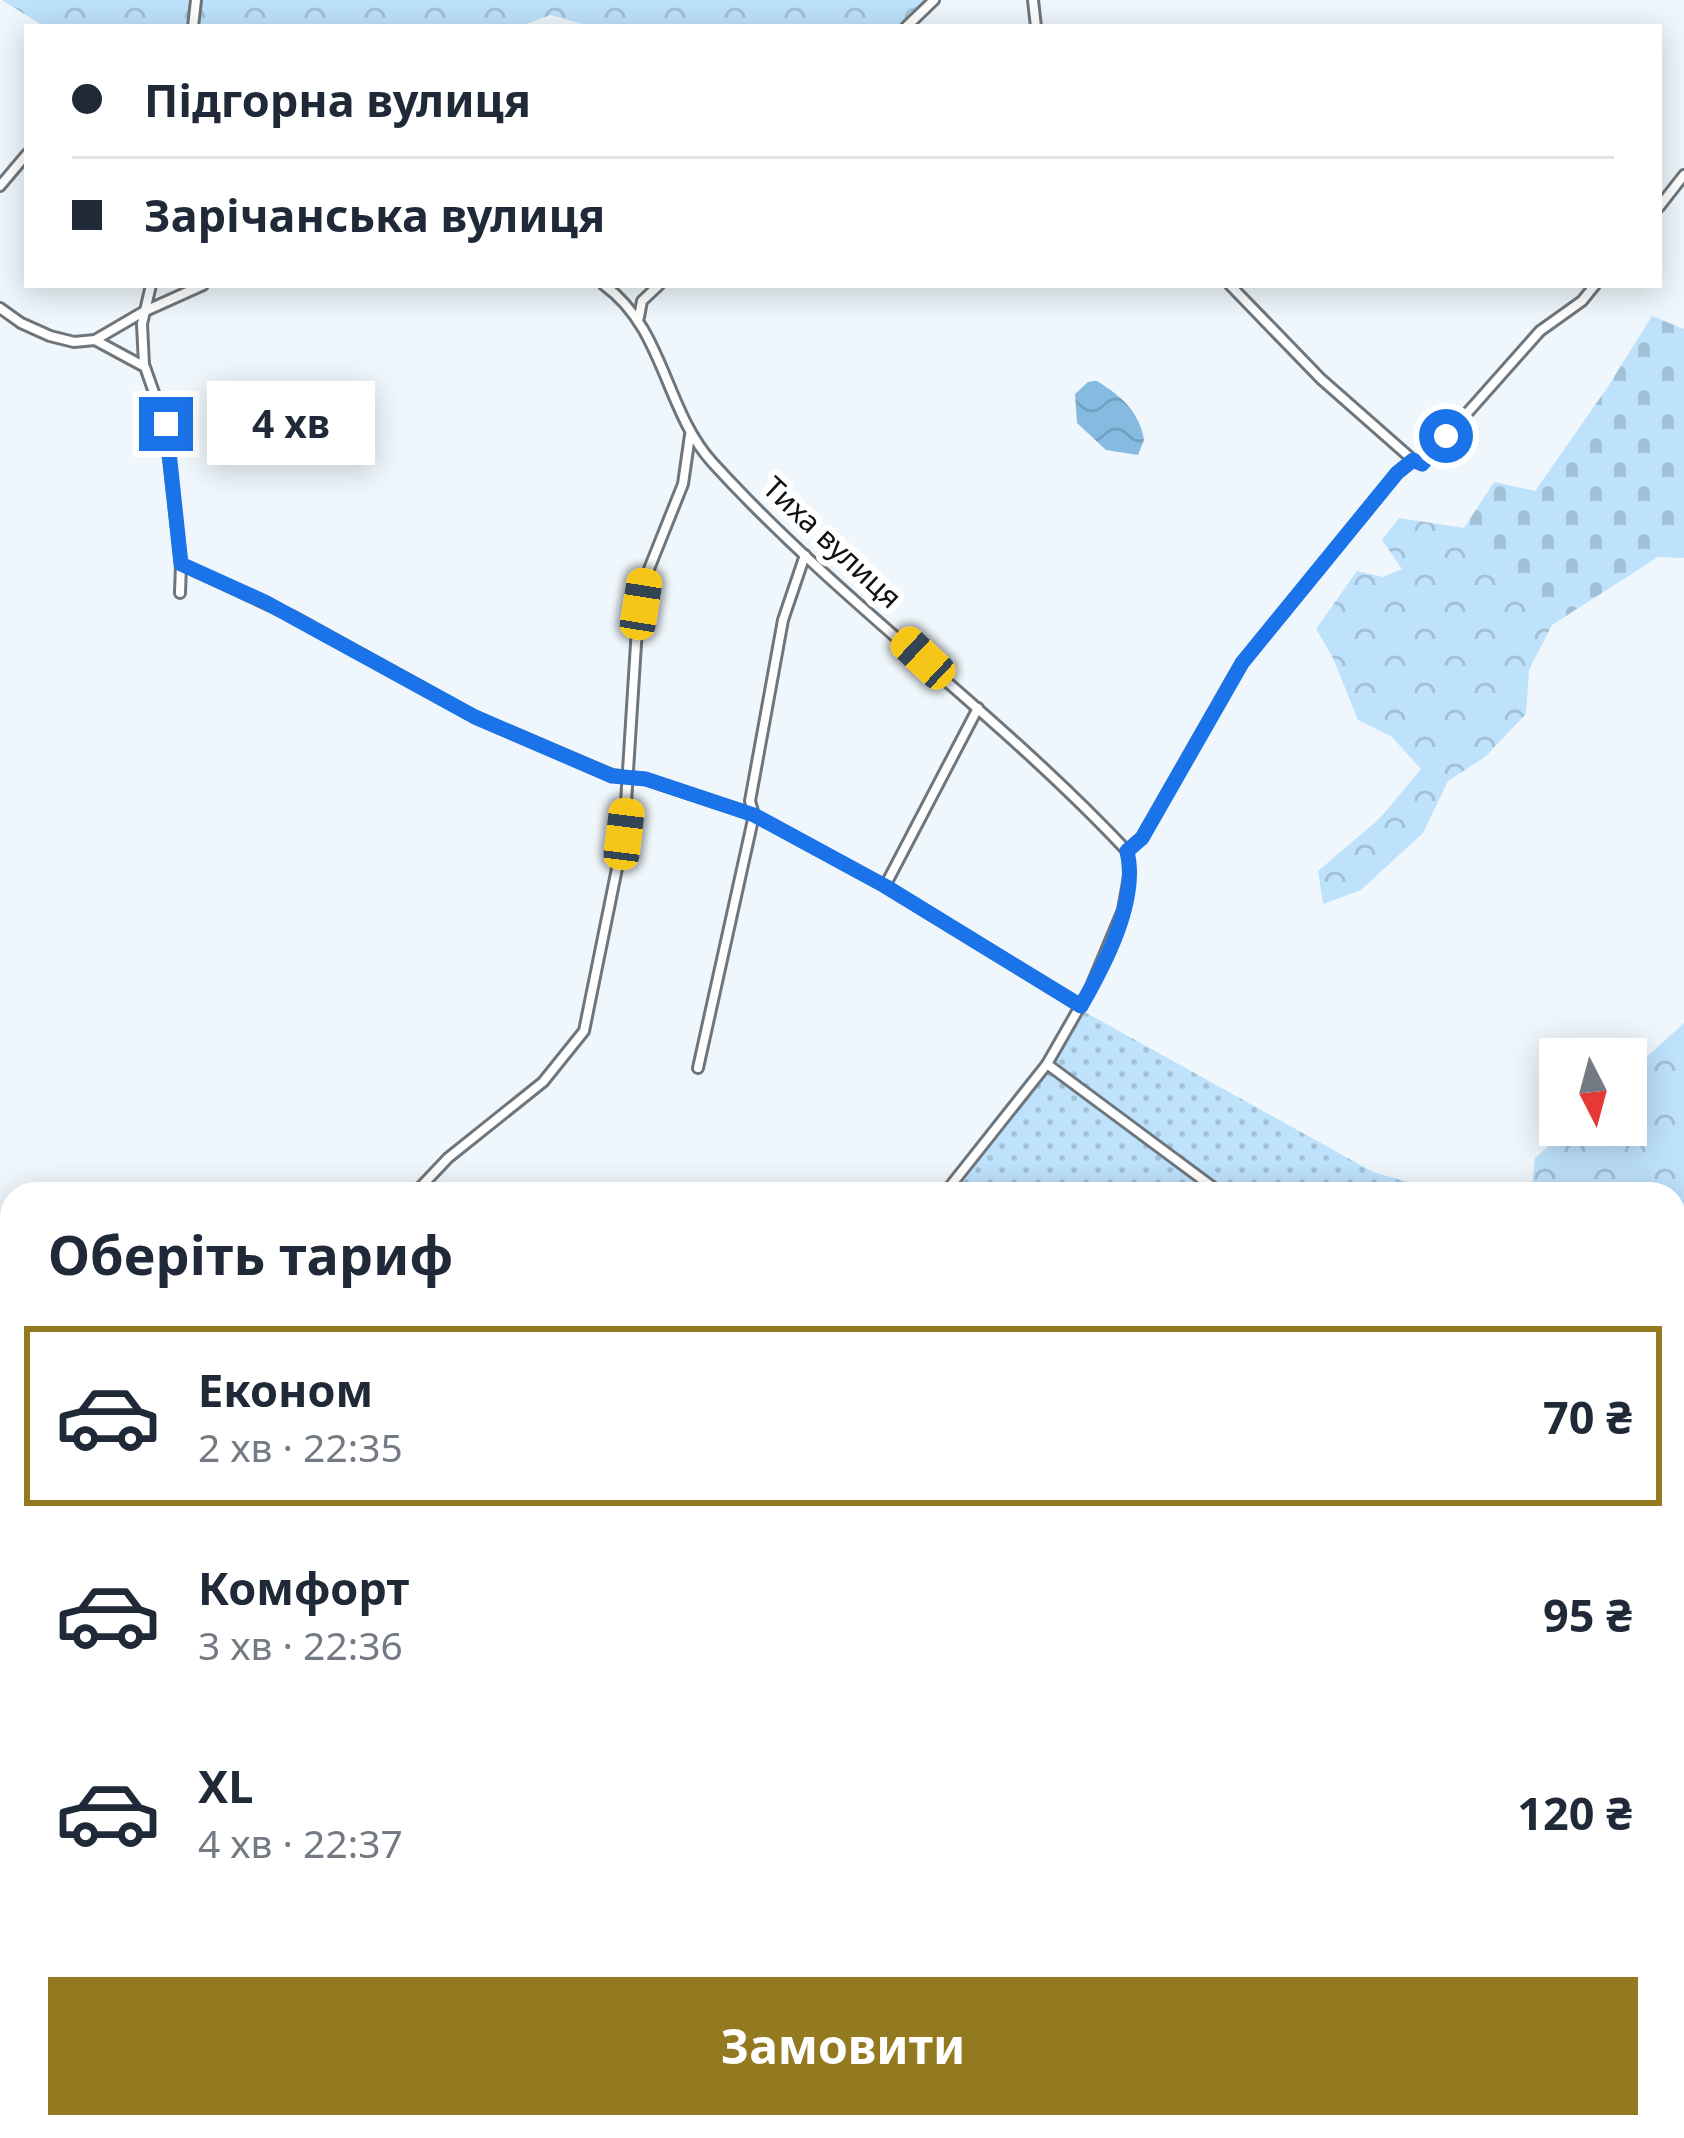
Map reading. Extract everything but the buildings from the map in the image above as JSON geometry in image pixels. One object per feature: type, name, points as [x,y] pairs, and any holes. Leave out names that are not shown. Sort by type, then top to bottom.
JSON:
[{"type":"street","points":[[909,24],[934,0]]},
{"type":"street","points":[[0,186],[24,158]]},
{"type":"street","points":[[1662,203],[1684,175]]},
{"type":"street","points":[[150,288],[143,312],[145,367],[166,424],[180,593]]},
{"type":"street","points":[[0,308],[50,336],[95,340],[196,288]]},
{"type":"street","name":"Тиха вулиця","points":[[607,288],[639,319],[690,435],[713,463],[805,555],[1030,753],[1127,851]]},
{"type":"street","points":[[639,319],[642,301],[656,288]]},
{"type":"street","points":[[1233,288],[1322,379],[1422,464],[1540,331],[1593,288]]},
{"type":"street","points":[[95,340],[145,367]]},
{"type":"street","points":[[425,1182],[448,1158],[534,1091],[584,1031],[621,856],[637,628],[645,579],[652,552],[675,507],[688,463],[690,435]]},
{"type":"street","points":[[954,1182],[1047,1064],[1081,1006],[1123,910],[1130,871],[1127,851],[1142,838],[1242,663],[1350,526],[1413,460]]},
{"type":"street","points":[[688,463],[713,463]]},
{"type":"street","points":[[698,1068],[754,815],[751,801],[783,620],[805,555]]},
{"type":"street","points":[[181,564],[292,616],[447,705],[596,769],[646,779],[754,815],[885,886],[1081,1006]]},
{"type":"street","points":[[885,886],[978,708]]},
{"type":"street","points":[[1047,1064],[1206,1182]]},
{"type":"green space","points":[[2,0],[931,0],[905,24],[582,24],[551,15],[526,24],[40,24]]},
{"type":"green space","points":[[1652,316],[1684,329],[1684,558],[1658,557],[1552,625],[1464,528],[1494,482],[1535,491]]},
{"type":"green space","points":[[1399,518],[1464,528],[1552,625],[1529,670],[1526,714],[1485,757],[1448,781],[1423,833],[1361,890],[1323,904],[1318,871],[1380,818],[1421,769],[1392,737],[1358,720],[1316,629],[1357,571],[1383,577],[1402,569],[1382,540]]},
{"type":"green space","points":[[1083,1011],[1373,1172],[1408,1182],[963,1182],[1048,1068]]},
{"type":"green space","points":[[1684,1023],[1684,1182],[1532,1182],[1535,1158],[1548,1146],[1647,1146],[1647,1057]]},
{"type":"water","points":[[1097,381],[1121,399],[1138,421],[1144,440],[1138,455],[1106,450],[1077,423],[1075,394],[1088,382]]},
{"type":"route","points":[[166,424],[181,564],[292,616],[447,705],[612,776],[646,779],[754,815],[885,886],[1081,1006],[1123,910],[1130,871],[1127,851],[1142,838],[1242,663],[1397,473],[1413,460],[1422,464],[1446,436]]}]
